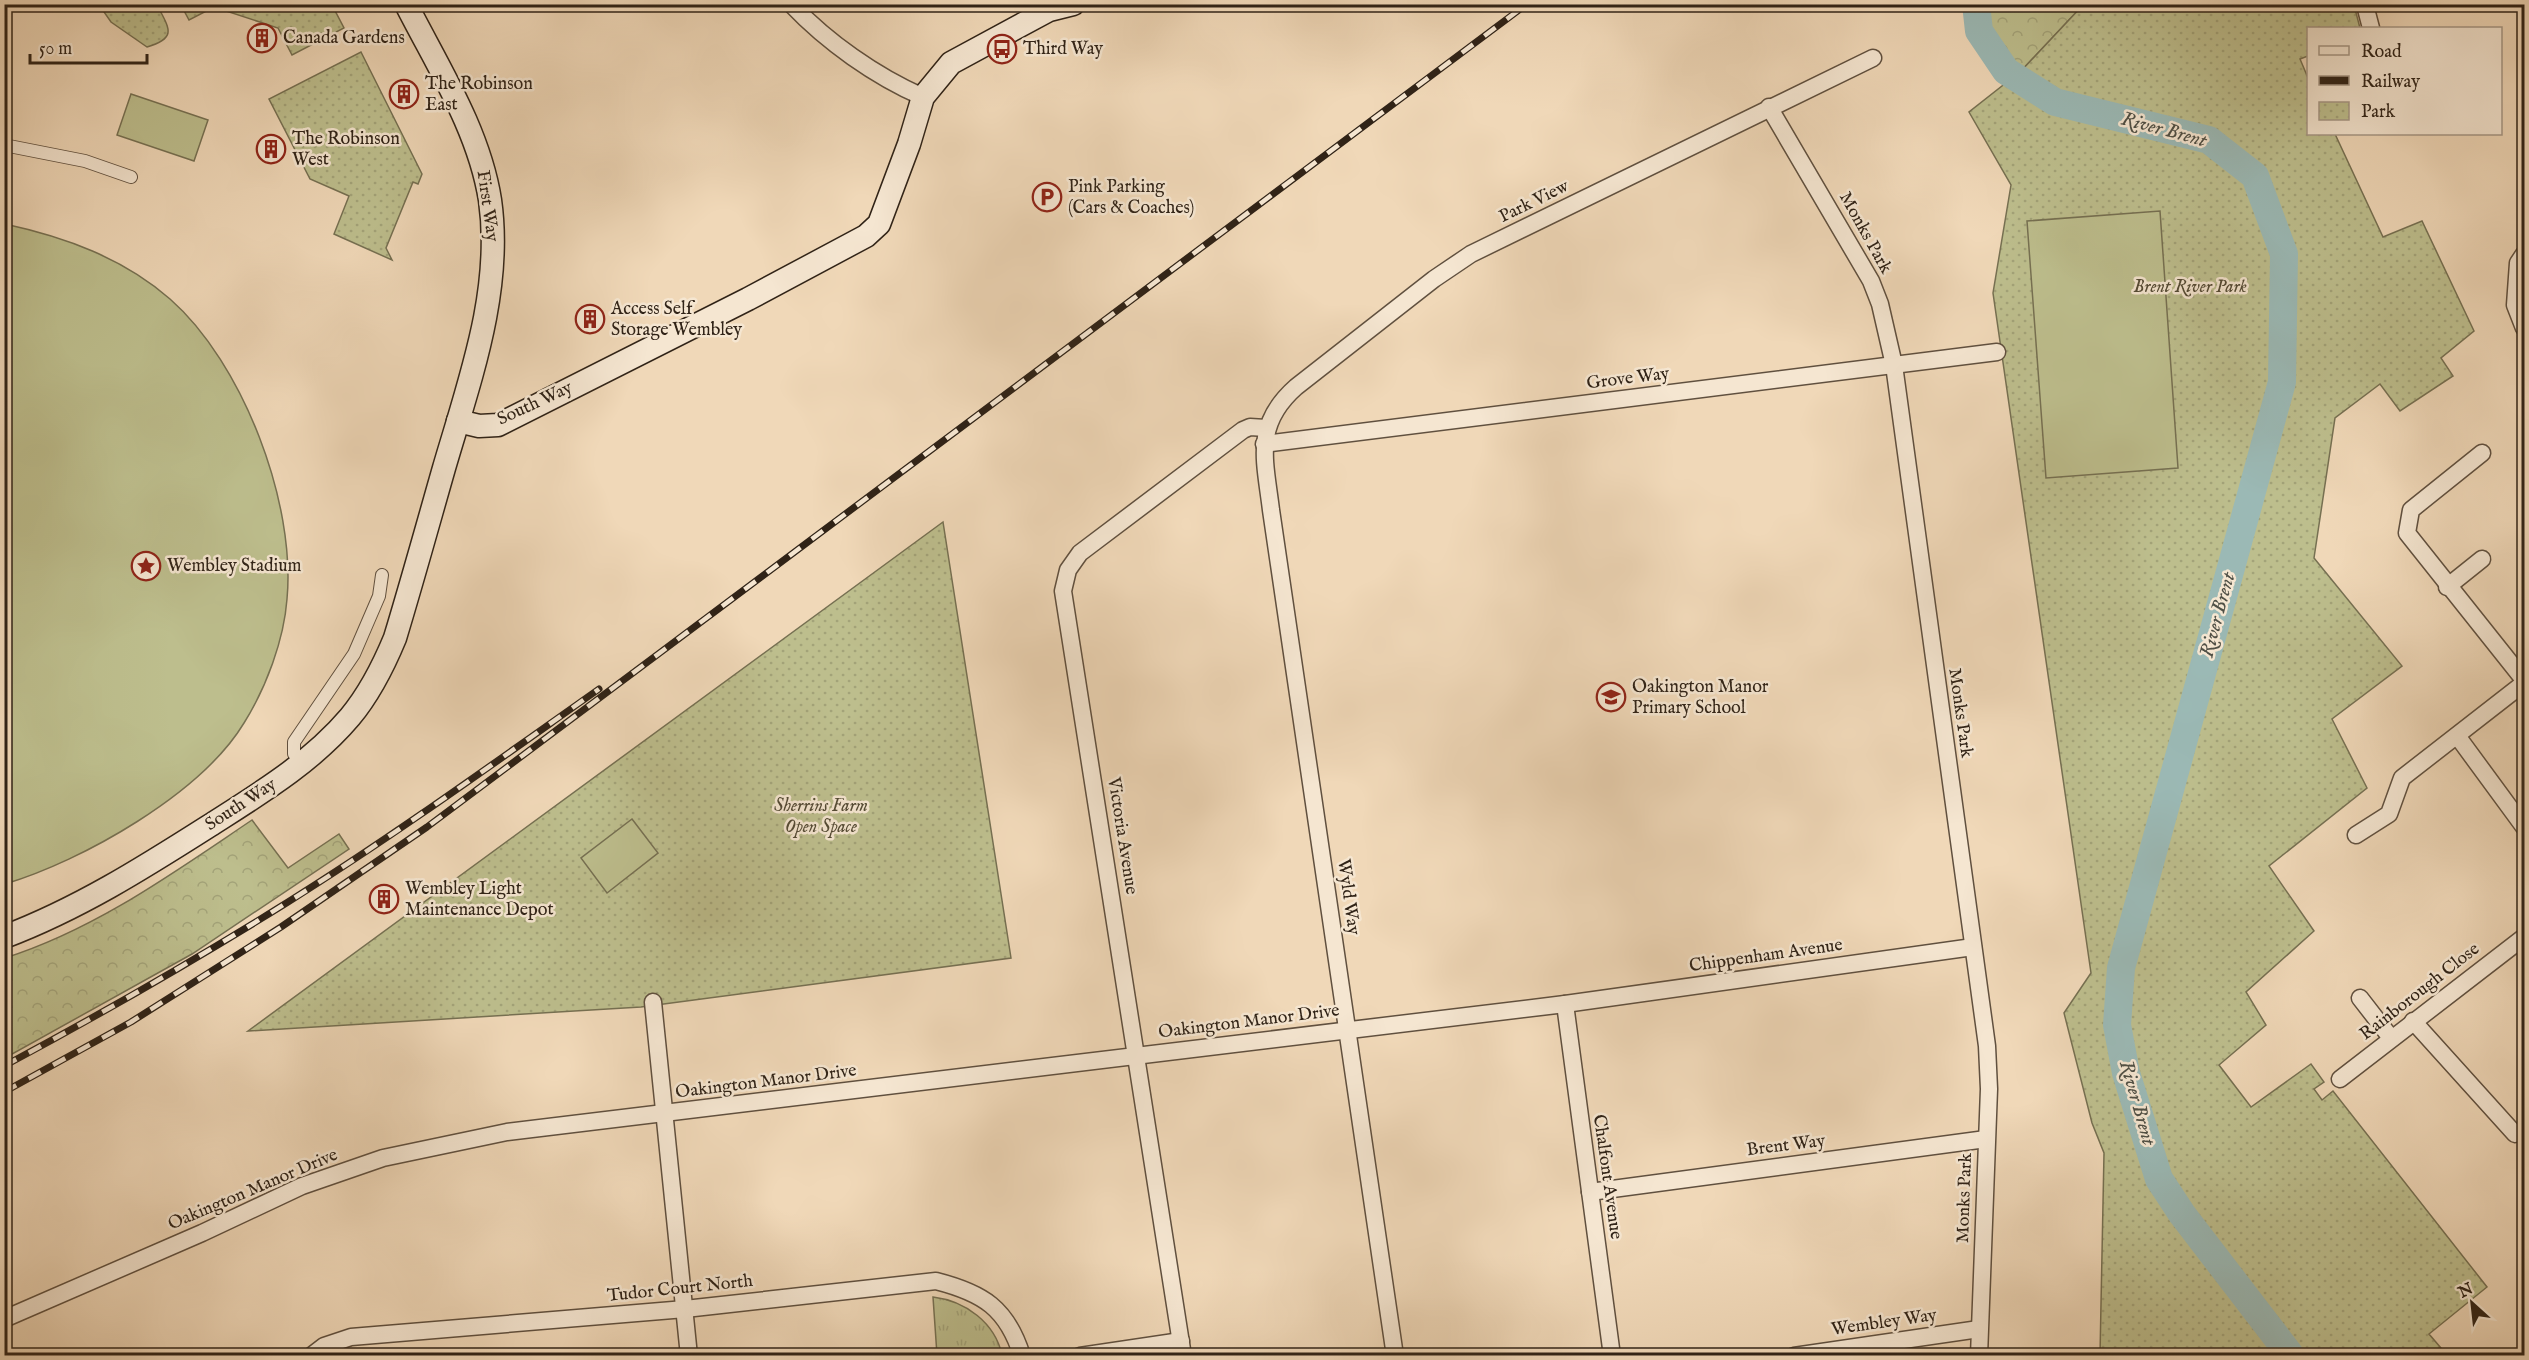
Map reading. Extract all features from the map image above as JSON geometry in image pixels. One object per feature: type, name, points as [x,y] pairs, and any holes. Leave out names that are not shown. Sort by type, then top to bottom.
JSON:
[{"type":"main road","name":"First Way","points":[[406,4],[473,138],[490,200],[494,240],[490,296],[458,421]]},
{"type":"main road","name":"South Way","points":[[4,938],[67,912],[101,893],[276,783],[302,763],[348,718],[370,692],[395,638],[458,421],[479,426],[498,424],[866,236],[879,224],[909,144],[923,97],[951,63],[1049,10],[1073,4]]},
{"type":"street","points":[[791,4],[834,42],[891,83],[923,97]]},
{"type":"street","points":[[2368,4],[2366,9],[2370,27]]},
{"type":"street","name":"Park View","points":[[1265,436],[1280,403],[1296,387],[1459,261],[1873,57]]},
{"type":"street","name":"Monks Park","points":[[1769,107],[1871,281],[1880,304],[1894,365],[1987,1046],[1989,1089],[1979,1356]]},
{"type":"street","points":[[4,145],[85,161],[130,177]]},
{"type":"street","points":[[2524,254],[2518,263],[2515,305],[2524,328]]},
{"type":"street","name":"Grove Way","points":[[1265,436],[1997,352]]},
{"type":"street","name":"Victoria Avenue","points":[[1182,1348],[1065,604],[1065,580],[1074,560],[1080,553],[1238,434],[1250,427],[1265,436]]},
{"type":"street","name":"Wyld Way","points":[[1265,436],[1395,1356]]},
{"type":"street","points":[[2356,835],[2389,814],[2402,778],[2458,737],[2524,681],[2447,587],[2407,533],[2410,510],[2482,453]]},
{"type":"street","points":[[2447,587],[2482,559]]},
{"type":"street","points":[[302,763],[294,754],[294,742],[354,654],[379,596],[382,575]]},
{"type":"street","points":[[2458,737],[2524,827]]},
{"type":"street","name":"Rainborough Close","points":[[2340,1079],[2524,937]]},
{"type":"street","name":"Chippenham Avenue","points":[[1564,1004],[1973,947]]},
{"type":"street","points":[[2360,998],[2391,1038]]},
{"type":"street","points":[[653,1002],[667,1114],[689,1356]]},
{"type":"street","name":"Oakington Manor Drive","points":[[4,1319],[302,1186],[374,1161],[507,1132],[1564,1004]]},
{"type":"street","name":"Chalfont Avenue","points":[[1564,1004],[1612,1356]]},
{"type":"street","points":[[2413,1021],[2515,1134]]},
{"type":"street","name":"Brent Way","points":[[1590,1192],[1986,1139]]},
{"type":"street","name":"Tudor Court North","points":[[311,1356],[324,1346],[351,1337],[685,1309],[936,1281],[968,1289],[1000,1311],[1017,1341],[1022,1356]]},
{"type":"street","name":"Wembley Way","points":[[1794,1356],[1979,1329]]},
{"type":"street","points":[[1080,1356],[1182,1348]]},
{"type":"green space","points":[[94,5],[157,5],[167,26],[167,36],[157,44],[147,47],[111,22],[102,9]]},
{"type":"green space","points":[[181,5],[332,5],[344,28],[292,55],[278,28],[214,7],[189,20]]},
{"type":"green space","points":[[1983,5],[2083,5],[2021,71],[2009,59],[1984,25]]},
{"type":"green space","name":"Brent River Park","points":[[2083,5],[2354,5],[2360,27],[2307,27],[2307,56],[2300,59],[2307,76],[2307,135],[2335,135],[2383,237],[2422,221],[2474,331],[2441,358],[2453,376],[2400,411],[2380,384],[2335,418],[2314,558],[2402,666],[2332,719],[2367,788],[2269,866],[2314,931],[2246,992],[2266,1025],[2219,1065],[2251,1107],[2311,1064],[2324,1082],[2314,1089],[2322,1100],[2333,1091],[2487,1287],[2429,1334],[2447,1355],[2100,1355],[2104,1153],[2092,1123],[2064,1013],[2091,973],[1993,293],[2011,185],[1969,112],[2021,71]]},
{"type":"green space","points":[[361,52],[422,174],[418,184],[413,182],[386,248],[392,260],[334,234],[349,196],[310,179],[269,99]]},
{"type":"green space","points":[[131,94],[208,120],[194,161],[117,135]]},
{"type":"green space","points":[[2160,211],[2178,468],[2046,478],[2027,221]]},
{"type":"green space","name":"Wembley Stadium","points":[[5,224],[49,235],[113,261],[133,272],[170,299],[196,326],[220,359],[259,437],[273,479],[283,521],[288,561],[285,615],[273,663],[252,709],[225,749],[199,775],[137,822],[69,859],[5,884]]},
{"type":"green space","name":"Sherrins Farm Open Space","points":[[943,522],[1011,958],[641,1007],[248,1031]]},
{"type":"green space","points":[[632,819],[658,853],[607,893],[581,858]]},
{"type":"green space","points":[[252,820],[288,868],[339,834],[349,849],[192,954],[5,1058],[5,958],[71,932],[102,916]]},
{"type":"green space","points":[[933,1297],[957,1303],[977,1315],[993,1333],[1002,1355],[937,1355]]},
{"type":"waterway","name":"River Brent","points":[[1976,4],[1979,31],[2006,71],[2055,102],[2209,140],[2255,176],[2284,254],[2282,382],[2121,968],[2117,1025],[2126,1073],[2159,1179],[2182,1214],[2291,1356]]},
{"type":"railway","points":[[4,1092],[131,1022],[281,927],[427,827],[1527,4]]},
{"type":"railway","points":[[4,1066],[148,986],[328,877],[599,689]]},
{"type":"place","name":"Canada Gardens","points":[[262,38]]},
{"type":"place","name":"Third Way","points":[[1002,49]]},
{"type":"place","name":"The Robinson East","points":[[404,94]]},
{"type":"place","name":"The Robinson West","points":[[271,149]]},
{"type":"place","name":"Pink Parking (Cars & Coaches)","points":[[1047,197]]},
{"type":"place","name":"Access Self Storage Wembley","points":[[590,319]]},
{"type":"place","name":"Wembley Stadium","points":[[146,566]]},
{"type":"place","name":"Oakington Manor Primary School","points":[[1611,697]]},
{"type":"place","name":"Wembley Light Maintenance Depot","points":[[384,899]]}]
